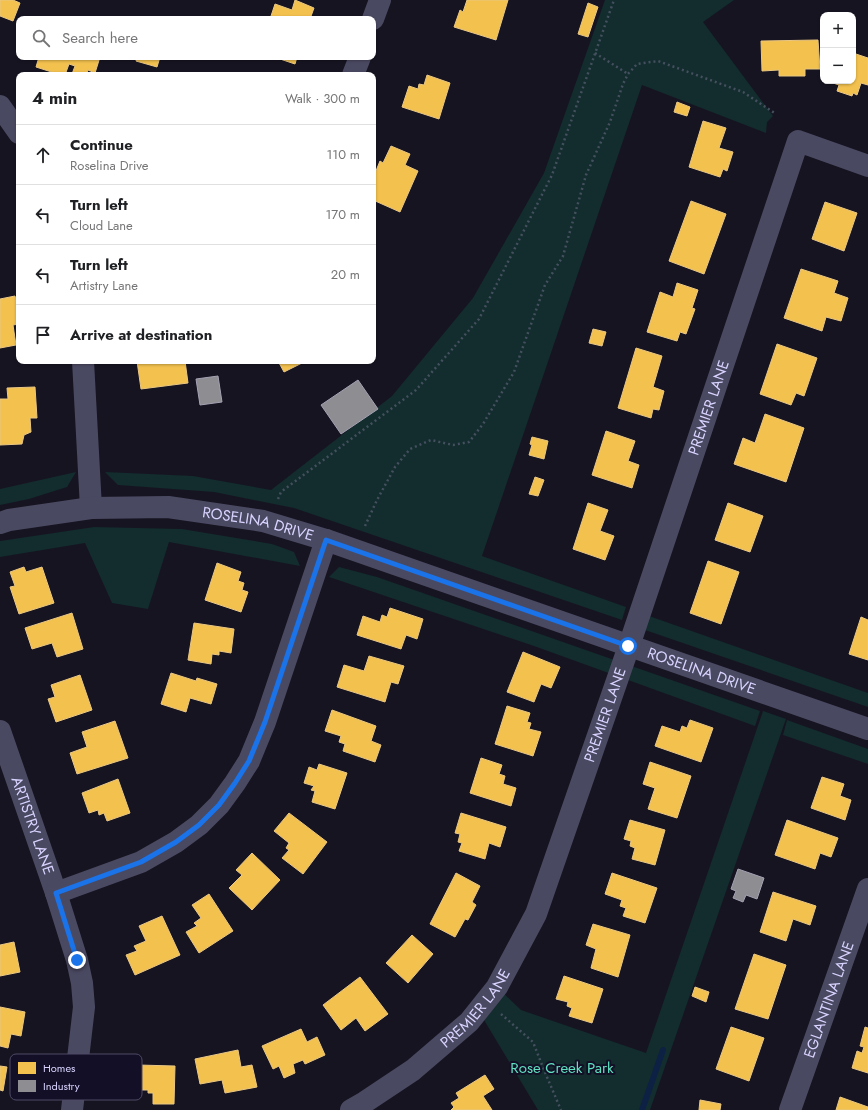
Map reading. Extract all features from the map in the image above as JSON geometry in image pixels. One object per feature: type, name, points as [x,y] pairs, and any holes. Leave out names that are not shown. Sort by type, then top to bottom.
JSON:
[{"type":"street","points":[[374,16],[380,0]]},
{"type":"street","points":[[355,72],[359,60]]},
{"type":"street","points":[[0,106],[16,129]]},
{"type":"street","name":"PREMIER LANE","points":[[362,1107],[413,1070],[469,1022],[497,987],[536,914],[798,141],[868,166]]},
{"type":"street","points":[[83,364],[91,508]]},
{"type":"street","name":"ROSELINA DRIVE","points":[[0,523],[10,520],[91,508],[168,507],[263,521],[326,540],[868,729]]},
{"type":"street","points":[[56,893],[141,862],[176,842],[199,825],[219,805],[249,761],[265,722],[326,540]]},
{"type":"street","name":"ARTISTRY LANE","points":[[0,731],[56,893],[77,960],[82,983],[84,1007],[79,1054]]},
{"type":"street","name":"EGLANTINA LANE","points":[[790,1110],[868,889]]},
{"type":"street","name":"ARTISTRY LANE","points":[[72,1110],[73,1100]]},
{"type":"path","points":[[278,500],[281,492],[416,390],[479,319],[552,175],[614,0]]},
{"type":"path","points":[[595,53],[628,74]]},
{"type":"path","points":[[365,526],[395,467],[410,449],[431,440],[453,444],[469,442],[482,424],[514,372],[545,285],[562,256],[586,175],[610,122],[623,84],[628,74],[637,64],[658,60],[743,92],[776,114]]},
{"type":"path","points":[[496,1010],[533,1042],[561,1110]]},
{"type":"green space","points":[[605,0],[734,0],[703,22],[773,116],[767,122],[766,133],[642,85],[482,556],[626,607],[622,620],[294,508],[214,492],[118,485],[105,472],[193,476],[271,490],[392,396],[473,298],[544,173]]},
{"type":"green space","points":[[76,472],[67,487],[29,499],[0,505],[0,489]]},
{"type":"green space","points":[[94,527],[182,529],[272,544],[294,552],[300,566],[169,542],[148,609],[112,603],[85,543],[0,557],[0,541]]},
{"type":"green space","points":[[339,567],[377,577],[760,711],[755,726],[534,646],[329,577]]},
{"type":"green space","points":[[649,616],[868,693],[868,707],[645,630]]},
{"type":"green space","name":"Rose Creek Park","points":[[763,711],[786,719],[650,1110],[538,1110],[478,1010],[497,987],[521,1010],[646,1053]]},
{"type":"green space","points":[[787,720],[868,749],[868,764],[783,735]]},
{"type":"building: Homes","points":[[0,0],[13,0],[20,3],[13,21],[0,16]]},
{"type":"building: Homes","points":[[295,0],[314,8],[311,16],[271,16],[275,4],[292,10]]},
{"type":"building: Homes","points":[[467,0],[508,0],[496,40],[454,27],[460,10],[463,12]]},
{"type":"building: Homes","points":[[588,3],[598,7],[588,37],[578,34]]},
{"type":"building: Homes","points":[[818,40],[820,69],[805,69],[805,76],[779,76],[779,70],[762,71],[761,41]]},
{"type":"building: Homes","points":[[856,54],[868,58],[868,85],[861,83],[857,95],[853,93],[852,96],[837,91],[839,85],[836,84],[856,84]]},
{"type":"building: Homes","points":[[38,60],[99,60],[95,72],[88,70],[87,72],[73,72],[75,66],[69,64],[66,72],[52,72],[36,67]]},
{"type":"building: Homes","points":[[136,60],[159,60],[157,67]]},
{"type":"building: Homes","points":[[283,60],[296,60],[295,64]]},
{"type":"building: Homes","points":[[427,75],[450,83],[439,119],[402,107],[409,86],[418,89],[419,84],[424,85]]},
{"type":"building: Homes","points":[[677,102],[690,107],[687,116],[674,112]]},
{"type":"building: Homes","points":[[703,121],[726,128],[719,148],[733,152],[727,171],[723,169],[720,177],[689,167]]},
{"type":"building: Homes","points":[[391,146],[410,154],[405,165],[418,171],[400,212],[376,201],[376,171],[380,161],[383,163]]},
{"type":"building: Homes","points":[[691,201],[726,214],[704,274],[669,261]]},
{"type":"building: Homes","points":[[825,202],[857,213],[844,251],[812,239]]},
{"type":"building: Homes","points":[[801,269],[838,281],[834,293],[848,298],[841,321],[826,317],[822,331],[784,318]]},
{"type":"building: Homes","points":[[677,283],[698,290],[692,308],[695,309],[686,334],[680,332],[677,341],[647,332],[660,292],[673,297]]},
{"type":"building: Homes","points":[[15,296],[16,324],[13,325],[16,345],[0,348],[0,299]]},
{"type":"building: Homes","points":[[593,329],[606,332],[602,346],[589,343]]},
{"type":"building: Homes","points":[[777,344],[817,358],[804,396],[796,393],[791,405],[760,394]]},
{"type":"building: Homes","points":[[636,348],[662,356],[653,387],[664,391],[659,410],[653,409],[651,418],[618,408]]},
{"type":"building: Homes","points":[[137,364],[185,364],[188,383],[141,389]]},
{"type":"building: Homes","points":[[280,364],[300,364],[284,372]]},
{"type":"building: Homes","points":[[35,387],[37,418],[30,418],[31,432],[24,435],[22,444],[0,445],[0,399],[8,399],[7,388]]},
{"type":"building: Homes","points":[[765,414],[804,428],[786,482],[734,464],[743,438],[755,443]]},
{"type":"building: Homes","points":[[606,431],[635,441],[628,461],[639,465],[632,488],[592,475]]},
{"type":"building: Homes","points":[[532,437],[548,441],[544,459],[529,455],[532,445],[530,444]]},
{"type":"building: Homes","points":[[535,477],[544,480],[538,496],[529,494]]},
{"type":"building: Homes","points":[[588,503],[608,510],[600,531],[614,536],[605,560],[573,549]]},
{"type":"building: Homes","points":[[728,503],[763,516],[750,552],[715,540]]},
{"type":"building: Homes","points":[[708,561],[739,572],[721,624],[690,613]]},
{"type":"building: Homes","points":[[217,563],[241,572],[238,581],[244,583],[242,590],[248,592],[241,612],[205,600]]},
{"type":"building: Homes","points":[[24,567],[26,572],[42,567],[54,603],[19,614],[10,587],[15,586],[10,572]]},
{"type":"building: Homes","points":[[390,608],[423,619],[417,639],[406,635],[401,649],[357,635],[363,616],[380,622],[382,615],[387,617]]},
{"type":"building: Homes","points":[[72,613],[83,649],[57,657],[52,643],[32,649],[25,628]]},
{"type":"building: Homes","points":[[861,617],[868,620],[868,660],[849,654]]},
{"type":"building: Homes","points":[[194,623],[234,629],[231,653],[219,651],[219,655],[212,654],[211,664],[188,660]]},
{"type":"building: Homes","points":[[523,652],[560,667],[551,688],[541,684],[534,702],[507,692]]},
{"type":"building: Homes","points":[[369,656],[404,666],[398,684],[391,682],[385,702],[337,687],[344,665],[364,671]]},
{"type":"building: Homes","points":[[171,673],[196,681],[197,678],[217,684],[211,704],[190,698],[186,712],[161,704]]},
{"type":"building: Homes","points":[[80,675],[92,710],[56,722],[48,699],[55,697],[51,685]]},
{"type":"building: Homes","points":[[507,706],[530,713],[527,722],[531,723],[529,729],[541,732],[533,756],[495,744]]},
{"type":"building: Homes","points":[[332,710],[376,726],[371,741],[381,745],[375,762],[343,751],[345,744],[339,742],[341,736],[325,731]]},
{"type":"building: Homes","points":[[690,720],[713,728],[701,762],[655,746],[662,726],[680,732],[682,726],[687,728]]},
{"type":"building: Homes","points":[[115,721],[128,758],[77,774],[70,753],[87,747],[82,732]]},
{"type":"building: Homes","points":[[481,758],[502,765],[499,774],[505,776],[503,784],[516,788],[511,806],[470,793]]},
{"type":"building: Homes","points":[[650,762],[691,776],[677,818],[648,809],[655,788],[643,784]]},
{"type":"building: Homes","points":[[319,764],[347,773],[335,809],[312,802],[315,791],[311,790],[314,786],[304,783],[309,767],[317,770]]},
{"type":"building: Homes","points":[[822,777],[844,784],[840,796],[851,800],[845,820],[811,808]]},
{"type":"building: Homes","points":[[118,779],[130,813],[107,821],[104,813],[99,815],[98,810],[89,813],[82,793]]},
{"type":"building: Homes","points":[[289,813],[327,842],[303,874],[282,858],[289,850],[286,848],[289,843],[274,831]]},
{"type":"building: Homes","points":[[461,813],[506,827],[500,847],[489,843],[485,859],[459,851],[462,843],[458,842],[460,834],[455,833]]},
{"type":"building: Homes","points":[[630,820],[665,830],[655,865],[632,859],[635,848],[630,846],[631,841],[624,839]]},
{"type":"building: Homes","points":[[787,820],[838,838],[831,857],[820,853],[815,869],[775,855]]},
{"type":"building: Homes","points":[[252,853],[280,880],[252,910],[229,888],[242,875],[236,870]]},
{"type":"building: Homes","points":[[456,873],[480,886],[472,902],[476,905],[468,920],[465,919],[455,937],[430,924]]},
{"type":"building: Homes","points":[[612,873],[657,888],[645,923],[623,916],[626,908],[620,906],[622,900],[605,894]]},
{"type":"building: Homes","points":[[773,892],[816,906],[810,925],[793,919],[786,941],[760,932]]},
{"type":"building: Homes","points":[[209,894],[233,931],[199,953],[186,932],[197,926],[194,923],[201,918],[192,905]]},
{"type":"building: Homes","points":[[162,916],[180,955],[135,975],[126,955],[137,951],[134,946],[146,941],[139,926]]},
{"type":"building: Homes","points":[[593,924],[630,935],[618,977],[591,968],[596,949],[586,945]]},
{"type":"building: Homes","points":[[412,935],[433,954],[408,983],[386,963]]},
{"type":"building: Homes","points":[[14,942],[20,972],[0,976],[0,945]]},
{"type":"building: Homes","points":[[754,954],[786,965],[768,1019],[735,1009]]},
{"type":"building: Homes","points":[[564,976],[603,989],[592,1023],[569,1016],[572,1008],[567,1006],[568,1002],[556,999]]},
{"type":"building: Homes","points":[[360,977],[388,1014],[365,1031],[356,1018],[341,1030],[323,1005]]},
{"type":"building: Homes","points":[[695,987],[709,992],[706,1002],[692,996]]},
{"type":"building: Homes","points":[[0,1007],[25,1012],[21,1036],[11,1034],[8,1048],[0,1046]]},
{"type":"building: Homes","points":[[731,1027],[764,1038],[749,1081],[716,1069]]},
{"type":"building: Homes","points":[[865,1027],[868,1028],[868,1073],[852,1068],[857,1051],[862,1053],[864,1047],[860,1046]]},
{"type":"building: Homes","points":[[301,1029],[307,1042],[317,1037],[325,1055],[305,1064],[303,1060],[293,1064],[295,1073],[284,1078],[279,1066],[273,1069],[262,1046]]},
{"type":"building: Homes","points":[[238,1050],[241,1067],[252,1065],[257,1087],[225,1093],[222,1080],[200,1084],[195,1059]]},
{"type":"building: Homes","points":[[142,1065],[175,1066],[174,1104],[153,1104],[153,1093],[148,1093],[148,1090],[142,1090]]},
{"type":"building: Homes","points":[[0,1066],[7,1067],[3,1091],[0,1090]]},
{"type":"building: Homes","points":[[485,1075],[494,1089],[483,1096],[492,1110],[451,1110],[454,1107],[451,1103],[459,1098],[456,1093]]},
{"type":"building: Homes","points":[[840,1097],[868,1107],[868,1110],[836,1110]]},
{"type":"building: Homes","points":[[700,1100],[721,1104],[720,1110],[699,1110]]},
{"type":"building: Industry","points":[[218,376],[222,402],[200,405],[196,379]]},
{"type":"building: Industry","points":[[358,380],[378,409],[341,434],[321,405]]},
{"type":"building: Industry","points":[[738,869],[764,878],[757,899],[746,895],[743,902],[733,898],[736,891],[731,889]]},
{"type":"waterway","points":[[642,1110],[663,1050]]},
{"type":"route","points":[[77,960],[56,893],[141,862],[176,842],[199,825],[219,805],[249,761],[265,722],[326,540],[628,646]]}]
